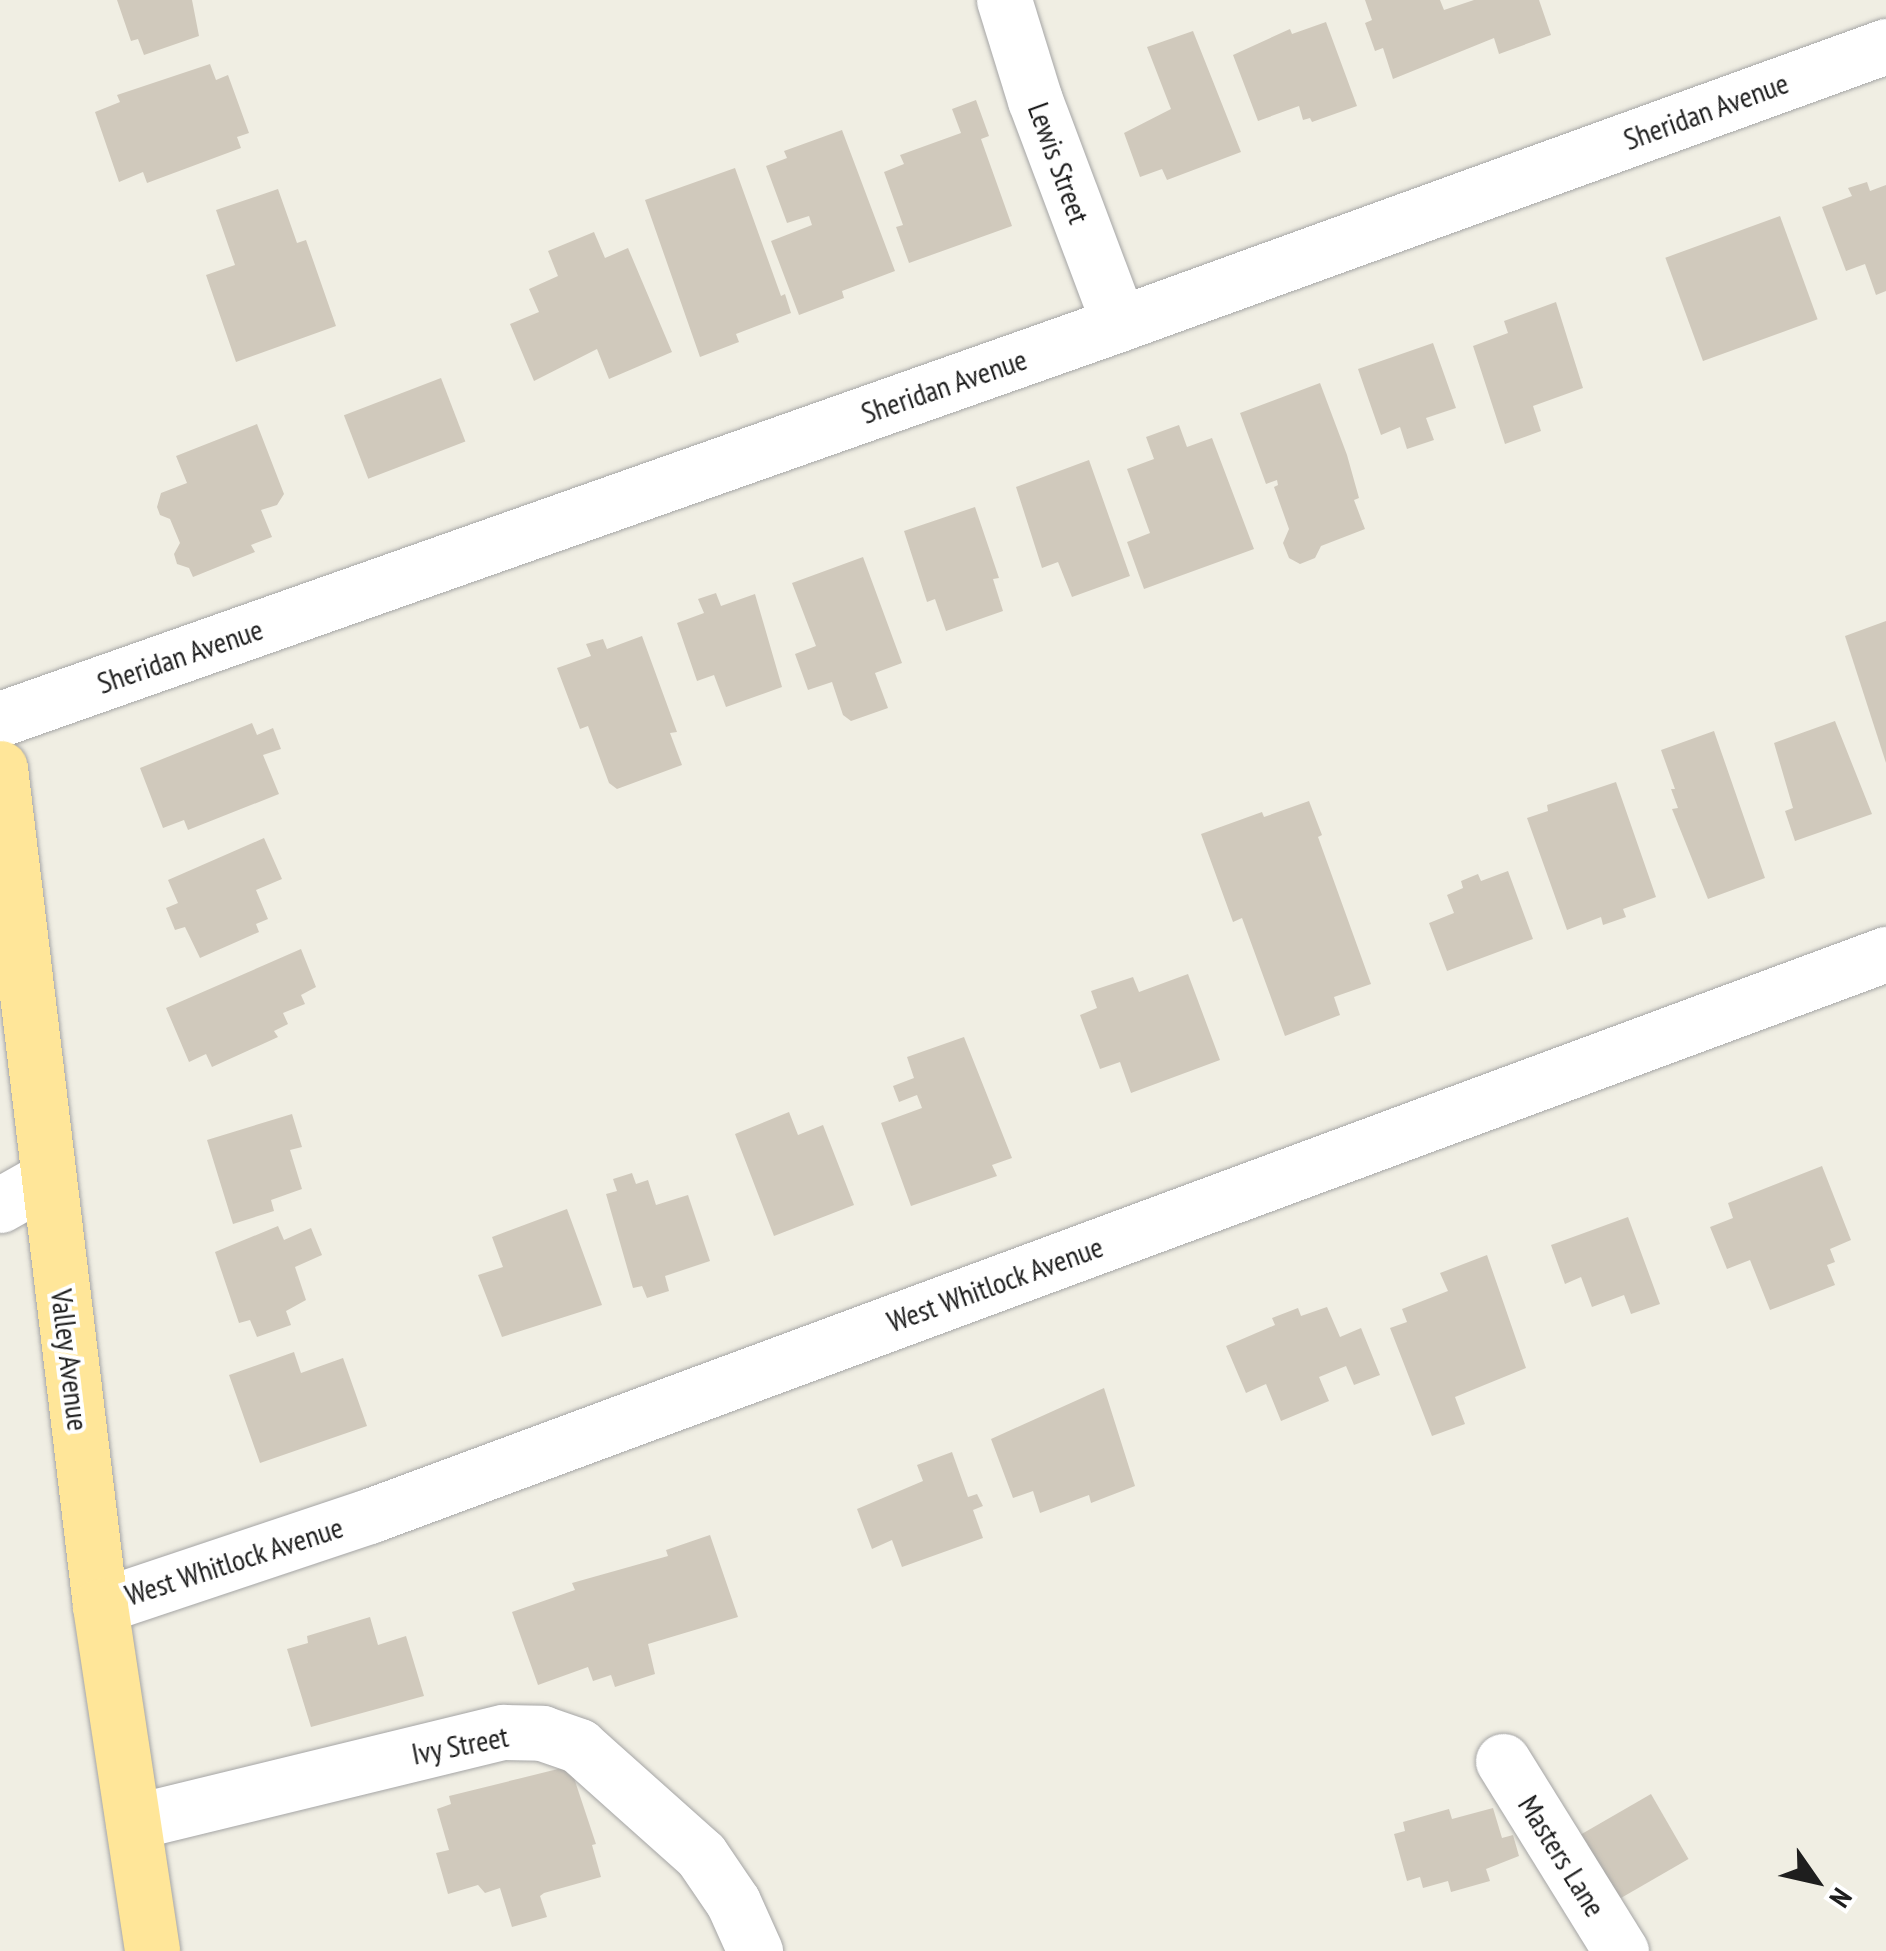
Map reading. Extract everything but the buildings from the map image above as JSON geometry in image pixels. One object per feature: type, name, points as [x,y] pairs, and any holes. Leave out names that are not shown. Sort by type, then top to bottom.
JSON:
[{"type":"main road","name":"Valley Avenue","points":[[0,768],[100,1606],[152,1951]]},
{"type":"street","name":"Lewis Street","points":[[1004,0],[1035,100],[1119,324]]},
{"type":"street","name":"Sheridan Avenue","points":[[0,719],[1119,324],[1886,46]]},
{"type":"street","name":"West Whitlock Avenue","points":[[100,1606],[388,1509],[1886,954]]},
{"type":"street","points":[[0,1205],[48,1178]]},
{"type":"street","name":"Ivy Street","points":[[133,1822],[503,1732],[542,1733],[580,1746],[701,1855],[733,1902],[755,1951]]},
{"type":"street","name":"Masters Lane","points":[[1503,1761],[1622,1951]]}]
